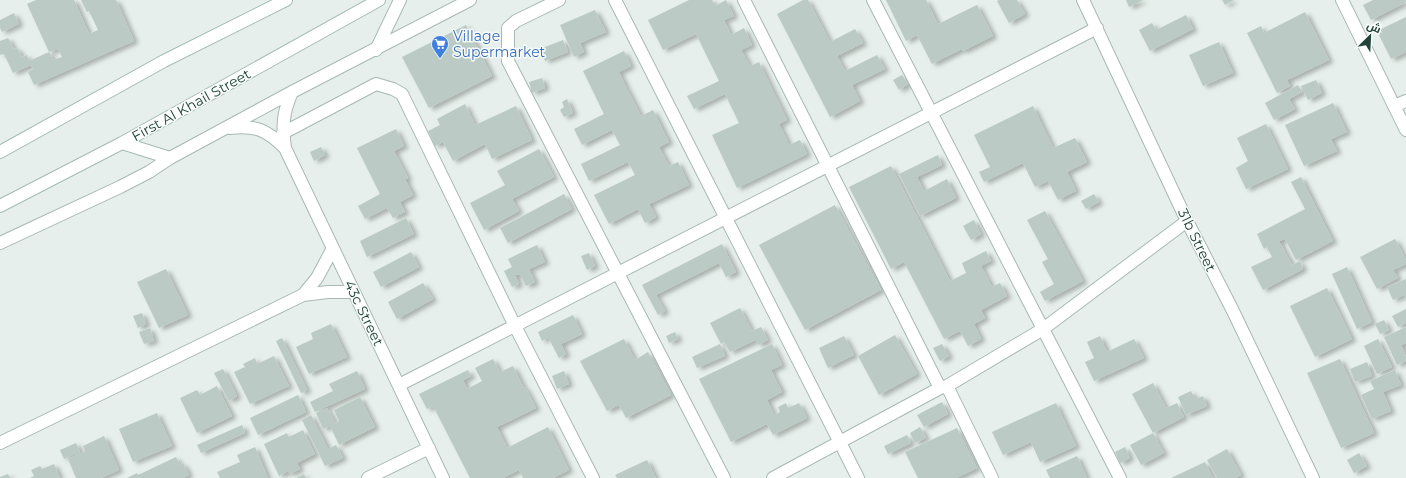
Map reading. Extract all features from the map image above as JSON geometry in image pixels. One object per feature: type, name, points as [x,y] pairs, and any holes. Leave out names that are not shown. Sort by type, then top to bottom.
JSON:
[{"type":"street","points":[[3,148],[170,58],[286,0]]},
{"type":"street","name":"First Al Khail Street","points":[[0,206],[122,143],[379,0]]},
{"type":"street","points":[[376,50],[400,0]]},
{"type":"street","points":[[0,243],[120,187],[149,172],[170,158],[292,92],[376,50],[470,0]]},
{"type":"street","points":[[559,0],[516,21],[508,28],[508,61],[724,478]]},
{"type":"street","points":[[615,0],[858,478]]},
{"type":"street","points":[[744,0],[827,166],[992,478]]},
{"type":"street","points":[[873,0],[1120,478]]},
{"type":"street","name":"31b Street","points":[[1083,0],[1187,221],[1237,318],[1313,478]]},
{"type":"street","points":[[1342,0],[1406,130]]},
{"type":"street","points":[[399,385],[1097,28]]},
{"type":"street","points":[[283,133],[376,84],[393,89],[402,94],[515,326],[593,478]]},
{"type":"street","name":"43c Street","points":[[292,92],[286,105],[283,119],[285,148],[443,478]]},
{"type":"street","points":[[1394,106],[1406,100]]},
{"type":"street","name":"43c Street","points":[[226,128],[243,127],[259,129],[273,136],[285,148]]},
{"type":"street","points":[[122,143],[170,158]]},
{"type":"street","points":[[773,478],[944,387],[1043,329],[1187,221]]},
{"type":"street","points":[[303,295],[317,278],[333,248]]},
{"type":"street","points":[[0,443],[303,295],[328,292],[354,292]]},
{"type":"street","points":[[368,478],[429,448]]},
{"type":"building","points":[[36,0],[74,0],[89,34],[98,30],[89,11],[87,12],[81,0],[116,0],[134,41],[34,85],[28,72],[33,69],[31,65],[13,73],[4,54],[0,55],[0,41],[8,38],[14,49],[17,48],[22,57],[27,55],[29,61],[49,52],[27,4]],"holes":[[[58,49],[62,57],[53,60],[49,52]]]},
{"type":"building","points":[[689,0],[712,0],[715,6],[726,0],[734,16],[724,20],[731,35],[744,28],[752,45],[741,50],[750,66],[759,62],[787,120],[779,124],[789,145],[800,140],[807,154],[737,188],[712,135],[739,123],[725,94],[694,109],[687,96],[719,81],[696,34],[663,50],[648,20]]},
{"type":"building","points":[[803,0],[808,0],[830,42],[855,29],[863,43],[837,56],[845,71],[877,55],[885,69],[852,85],[860,101],[830,117],[777,14]]},
{"type":"building","points":[[886,0],[926,0],[938,24],[977,5],[993,36],[932,64],[917,35],[906,41]]},
{"type":"building","points":[[1017,0],[1025,14],[1009,23],[997,1]]},
{"type":"building","points":[[1126,0],[1143,0],[1129,7]]},
{"type":"building","points":[[1222,0],[1234,0],[1225,5]]},
{"type":"building","points":[[1373,0],[1406,0],[1406,2],[1371,20],[1363,5]]},
{"type":"building","points":[[595,10],[606,32],[580,43],[584,52],[574,57],[560,25]]},
{"type":"building","points":[[1305,12],[1329,60],[1287,80],[1290,86],[1277,93],[1247,33],[1261,26],[1264,33]]},
{"type":"building","points":[[14,13],[19,24],[2,32],[0,28],[0,20]]},
{"type":"building","points":[[1186,15],[1193,29],[1150,51],[1139,30],[1152,23],[1156,30]]},
{"type":"building","points":[[1406,17],[1406,52],[1391,59],[1377,31]]},
{"type":"building","points":[[466,25],[492,76],[429,108],[402,57]]},
{"type":"building","points":[[563,40],[568,52],[545,61],[540,49]]},
{"type":"building","points":[[1219,42],[1233,73],[1203,86],[1189,55]]},
{"type":"building","points":[[624,51],[631,66],[619,72],[625,85],[641,116],[653,110],[669,142],[659,147],[669,166],[678,162],[689,185],[649,204],[656,217],[645,223],[638,209],[609,224],[594,195],[635,175],[628,162],[589,181],[581,164],[620,145],[612,130],[582,145],[574,129],[604,114],[583,71]]},
{"type":"building","points":[[902,75],[908,84],[899,90],[893,80]]},
{"type":"building","points":[[542,78],[545,88],[532,93],[529,82]]},
{"type":"building","points":[[1316,80],[1322,93],[1308,100],[1301,86]]},
{"type":"building","points":[[1298,85],[1302,92],[1289,99],[1295,109],[1274,120],[1265,103]]},
{"type":"building","points":[[567,99],[573,113],[564,117],[560,110],[564,107],[562,102]]},
{"type":"building","points":[[1333,103],[1347,132],[1331,139],[1337,151],[1304,166],[1285,125]]},
{"type":"building","points":[[465,104],[475,125],[516,106],[532,140],[492,159],[485,144],[453,161],[443,142],[435,146],[428,131],[440,125],[437,119]]},
{"type":"building","points":[[1033,106],[1053,148],[1075,138],[1087,162],[1067,172],[1076,191],[1058,200],[1048,181],[1035,187],[1023,163],[984,182],[979,172],[990,167],[974,135]]},
{"type":"building","points":[[1266,124],[1288,169],[1246,189],[1236,168],[1248,161],[1237,138]]},
{"type":"building","points":[[396,129],[404,146],[394,151],[408,178],[405,179],[413,195],[400,202],[405,212],[393,218],[387,208],[365,219],[358,206],[380,194],[357,148]]},
{"type":"building","points":[[321,147],[325,155],[314,161],[310,152]]},
{"type":"building","points":[[539,149],[554,177],[512,199],[519,211],[484,230],[470,203],[505,185],[497,171]]},
{"type":"building","points":[[938,155],[942,165],[917,177],[924,191],[947,179],[956,198],[920,216],[899,174]]},
{"type":"building","points":[[891,166],[950,281],[966,273],[962,263],[986,251],[991,261],[981,266],[992,287],[1000,283],[1007,296],[981,310],[985,318],[974,324],[981,339],[968,346],[960,331],[944,339],[904,262],[891,269],[849,187]]},
{"type":"building","points":[[1301,177],[1333,241],[1296,260],[1285,239],[1279,241],[1292,265],[1300,261],[1303,269],[1263,290],[1251,267],[1272,257],[1267,247],[1264,249],[1257,234],[1305,209],[1291,182]]},
{"type":"building","points":[[564,194],[572,209],[508,243],[500,228]]},
{"type":"building","points":[[1094,194],[1099,202],[1086,209],[1081,201]]},
{"type":"building","points":[[835,205],[881,290],[805,330],[759,245]]},
{"type":"building","points":[[1045,211],[1083,281],[1045,301],[1040,292],[1054,284],[1042,262],[1048,259],[1027,220]]},
{"type":"building","points":[[406,218],[414,234],[367,257],[360,241]]},
{"type":"building","points":[[974,220],[981,234],[971,240],[963,226]]},
{"type":"building","points":[[1395,239],[1406,260],[1406,264],[1393,270],[1398,278],[1377,289],[1360,257]]},
{"type":"building","points":[[722,244],[736,272],[726,277],[719,263],[656,295],[665,311],[658,315],[642,285]]},
{"type":"building","points":[[537,245],[545,262],[529,269],[535,282],[526,286],[520,274],[515,275],[519,284],[512,287],[504,271],[512,267],[508,259]]},
{"type":"building","points":[[411,252],[419,267],[381,287],[373,272]]},
{"type":"building","points":[[589,253],[595,266],[587,270],[581,256]]},
{"type":"building","points":[[1347,267],[1372,322],[1357,329],[1332,274]]},
{"type":"building","points":[[166,269],[188,315],[159,328],[137,282]]},
{"type":"building","points":[[1406,279],[1406,300],[1404,295],[1393,300],[1387,287]]},
{"type":"building","points":[[423,283],[433,299],[397,319],[388,302]]},
{"type":"building","points":[[1327,288],[1352,339],[1315,357],[1290,306]]},
{"type":"building","points":[[740,308],[752,331],[761,327],[768,340],[758,345],[756,340],[730,352],[724,342],[721,344],[710,323]]},
{"type":"building","points":[[1406,309],[1406,323],[1398,327],[1392,316]]},
{"type":"building","points":[[142,313],[146,324],[138,328],[133,316]]},
{"type":"building","points":[[573,315],[582,334],[561,344],[566,354],[559,358],[548,337],[542,341],[538,332]]},
{"type":"building","points":[[1384,320],[1389,330],[1380,334],[1375,324]]},
{"type":"building","points":[[331,324],[347,357],[309,374],[296,347],[313,339],[311,333]]},
{"type":"building","points":[[1406,327],[1406,343],[1401,345],[1406,361],[1397,365],[1384,337]]},
{"type":"building","points":[[150,328],[154,341],[144,344],[139,332]]},
{"type":"building","points":[[675,332],[678,339],[669,343],[666,336]]},
{"type":"building","points":[[895,335],[917,374],[879,395],[858,356]]},
{"type":"building","points":[[844,336],[854,355],[828,368],[819,348]]},
{"type":"building","points":[[1100,336],[1107,352],[1134,339],[1144,358],[1094,381],[1085,362],[1094,358],[1087,342]]},
{"type":"building","points":[[282,338],[307,390],[301,393],[276,341]]},
{"type":"building","points":[[624,339],[635,360],[648,352],[671,395],[626,418],[619,405],[607,411],[580,361]]},
{"type":"building","points":[[1378,339],[1392,367],[1377,374],[1364,346]]},
{"type":"building","points":[[720,344],[725,356],[697,368],[692,357]]},
{"type":"building","points":[[772,344],[782,365],[771,370],[782,392],[767,400],[774,415],[780,412],[778,407],[786,403],[788,408],[799,403],[807,418],[773,435],[767,424],[731,442],[699,379]]},
{"type":"building","points":[[942,344],[949,356],[940,361],[933,348]]},
{"type":"building","points":[[274,356],[289,386],[250,404],[234,372],[245,367],[243,364],[255,358],[257,364]]},
{"type":"building","points":[[493,359],[500,372],[513,366],[536,408],[497,427],[507,448],[548,427],[569,470],[553,478],[523,478],[519,470],[503,478],[470,478],[433,406],[427,409],[419,394],[468,370],[471,376],[463,380],[467,389],[482,381],[475,368]]},
{"type":"building","points":[[1340,359],[1374,433],[1341,448],[1307,373]]},
{"type":"building","points":[[1367,362],[1372,376],[1355,382],[1350,369]]},
{"type":"building","points":[[223,369],[237,396],[229,401],[214,373]]},
{"type":"building","points":[[1395,370],[1401,385],[1383,392],[1391,411],[1372,419],[1361,395],[1374,389],[1370,381]]},
{"type":"building","points":[[357,371],[365,389],[315,412],[310,402],[333,391],[329,384]]},
{"type":"building","points":[[564,371],[569,384],[557,389],[552,376]]},
{"type":"building","points":[[1153,383],[1166,408],[1177,403],[1184,417],[1153,433],[1132,394]]},
{"type":"building","points":[[217,386],[232,416],[197,433],[180,398],[197,390],[200,395]]},
{"type":"building","points":[[1191,391],[1195,399],[1203,396],[1207,406],[1186,415],[1178,397]]},
{"type":"building","points":[[298,395],[306,412],[258,435],[250,418]]},
{"type":"building","points":[[360,397],[375,427],[339,445],[330,426],[323,429],[316,413],[327,408],[335,423],[339,421],[334,410]]},
{"type":"building","points":[[942,402],[948,414],[924,427],[917,415]]},
{"type":"building","points":[[1056,403],[1076,446],[1040,462],[1031,442],[1003,455],[992,432]]},
{"type":"building","points":[[157,413],[172,446],[133,462],[119,429]]},
{"type":"building","points":[[311,415],[328,449],[336,445],[343,458],[325,466],[302,420]]},
{"type":"building","points":[[242,425],[245,433],[201,453],[197,445]]},
{"type":"building","points":[[920,427],[926,438],[915,443],[910,433]]},
{"type":"building","points":[[957,428],[977,468],[956,478],[918,478],[905,452]]},
{"type":"building","points":[[303,430],[315,454],[297,463],[300,469],[290,474],[288,471],[279,476],[264,444],[287,433],[289,437]]},
{"type":"building","points":[[1153,433],[1164,453],[1141,465],[1130,445]]},
{"type":"building","points":[[907,435],[911,443],[888,454],[884,446]]},
{"type":"building","points":[[104,436],[119,470],[101,478],[76,478],[68,459],[85,451],[83,446]]},
{"type":"building","points":[[76,443],[80,452],[64,459],[60,450]]},
{"type":"building","points":[[255,447],[268,478],[220,478],[217,472],[240,462],[237,455]]},
{"type":"building","points":[[1125,447],[1130,458],[1120,463],[1115,452]]},
{"type":"building","points":[[1227,449],[1241,475],[1235,478],[1217,478],[1207,460]]},
{"type":"building","points":[[1359,453],[1367,466],[1354,473],[1347,460]]},
{"type":"building","points":[[1077,456],[1087,478],[1050,478],[1046,470]]},
{"type":"building","points":[[176,457],[180,465],[183,463],[189,475],[183,478],[127,478],[137,473],[138,475]]},
{"type":"building","points":[[647,460],[656,478],[617,478],[615,475]]},
{"type":"building","points":[[1205,462],[1213,478],[1171,478]]},
{"type":"building","points":[[54,464],[60,478],[30,478],[34,476],[31,470],[40,466],[42,469]]},
{"type":"building","points":[[8,474],[10,478],[0,478],[0,477]]},
{"type":"building","points":[[304,474],[306,478],[296,478]]},
{"type":"place","name":"Village Supermarket","points":[[440,59]]}]
